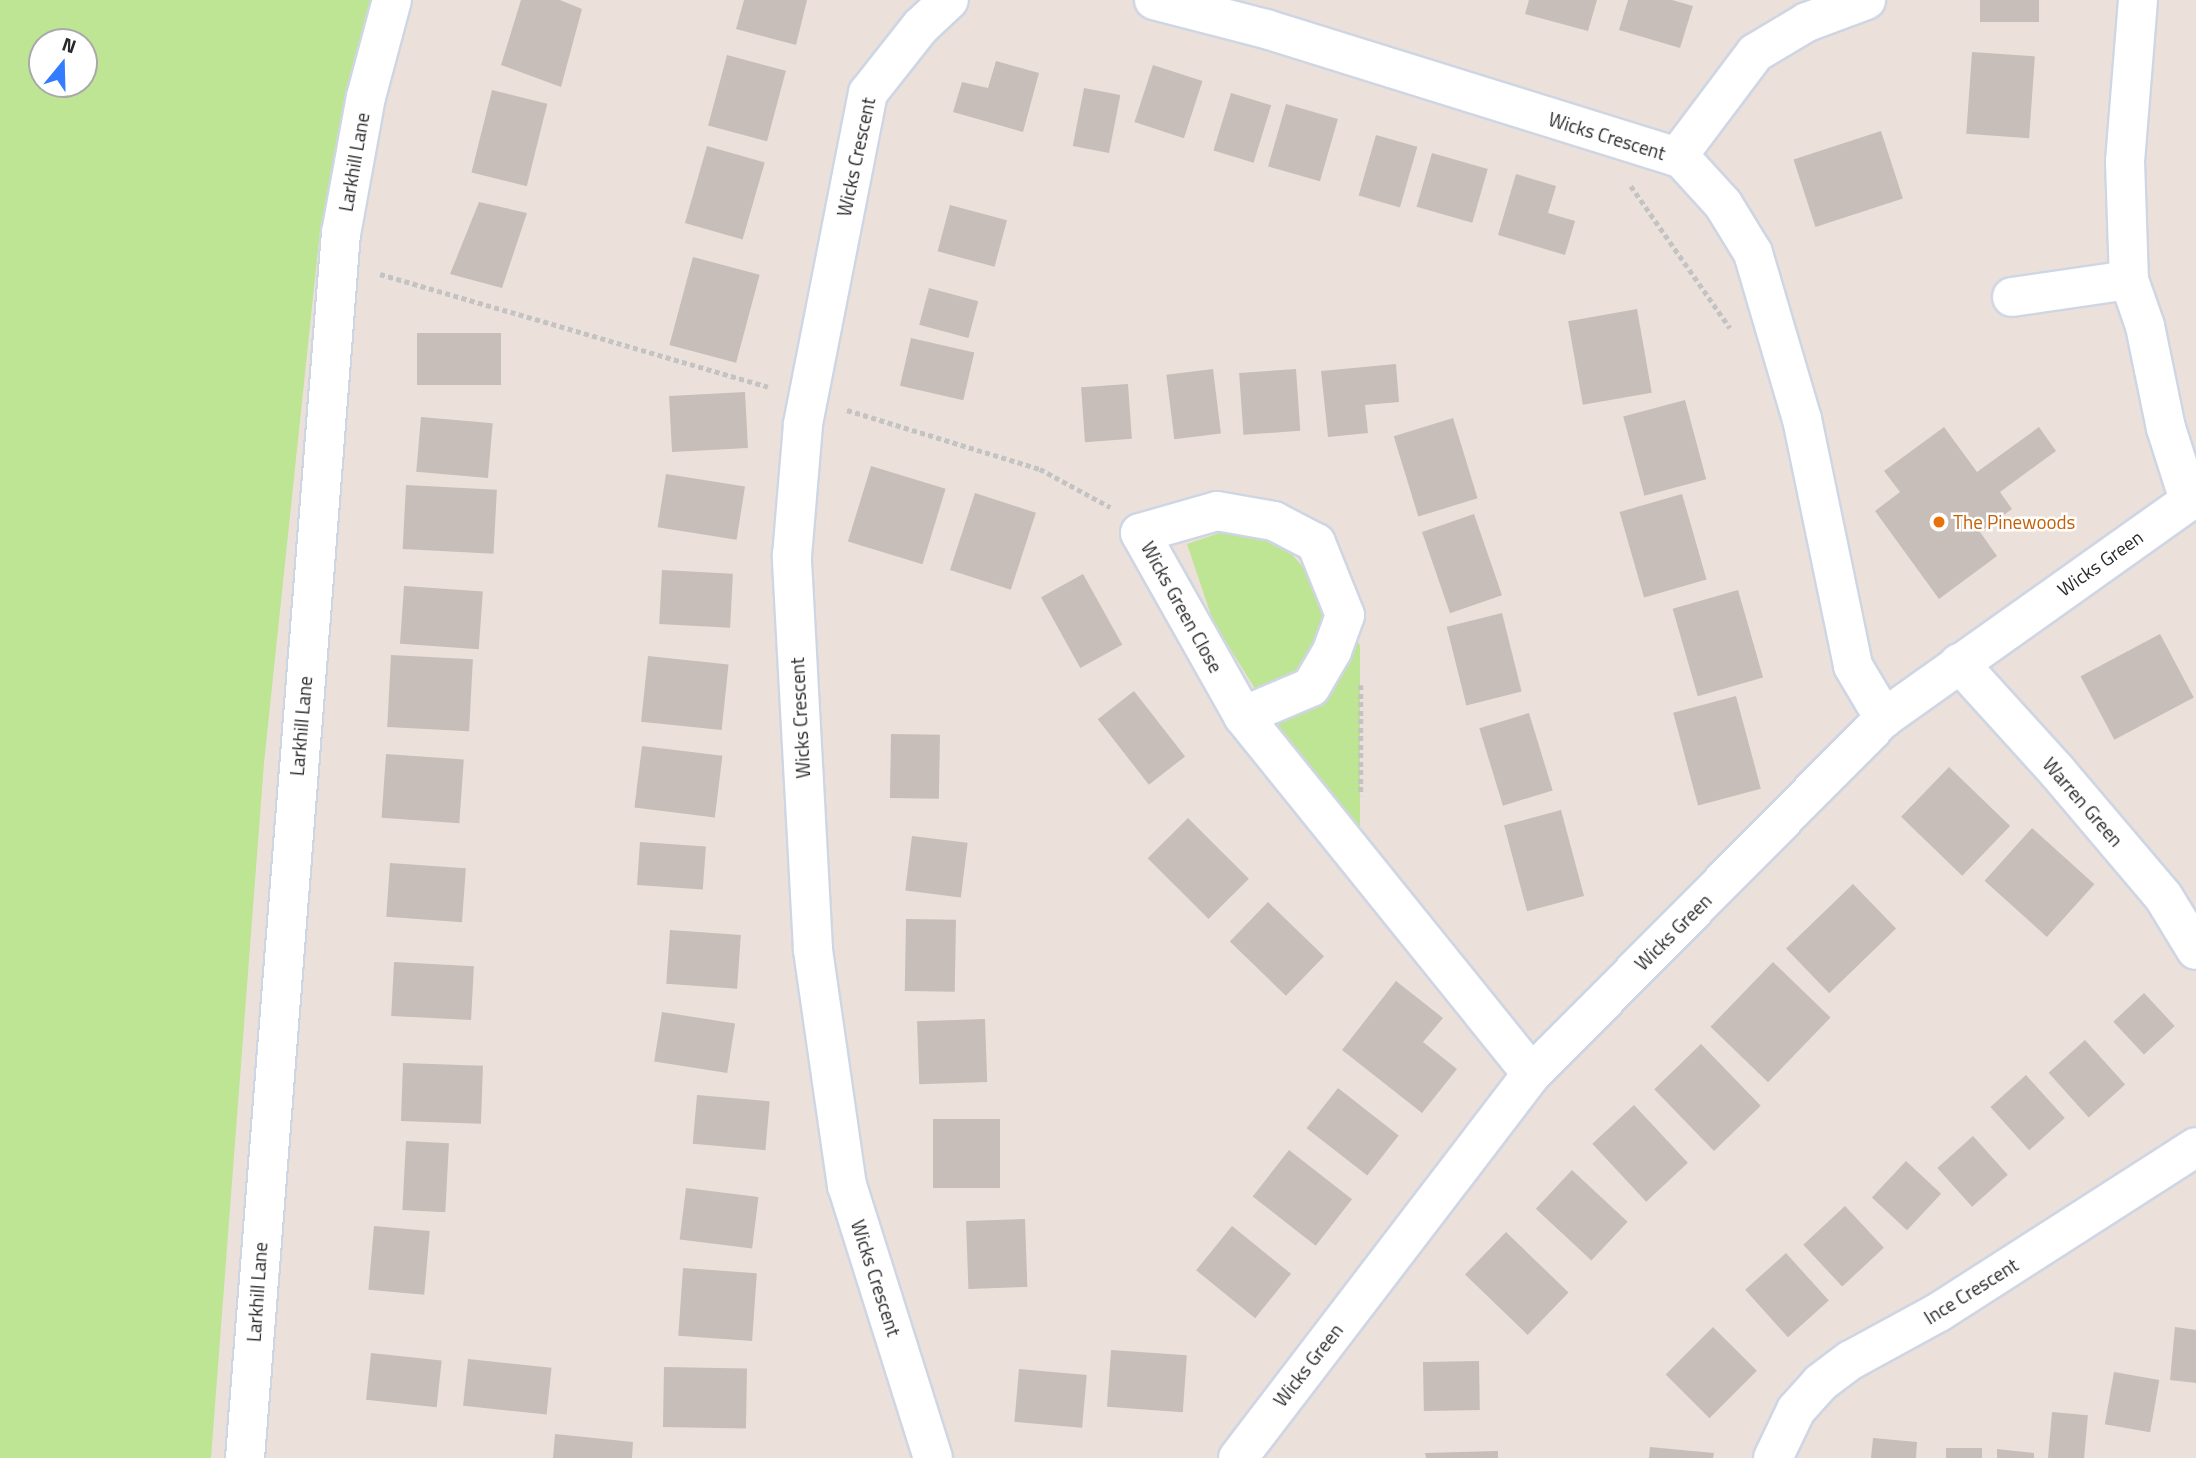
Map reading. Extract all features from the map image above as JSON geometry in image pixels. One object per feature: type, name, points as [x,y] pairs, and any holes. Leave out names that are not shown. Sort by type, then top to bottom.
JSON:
[{"type":"street","name":"Larkhill Lane","points":[[245,1458],[338,262],[366,97],[393,0]]},
{"type":"street","name":"Wicks Crescent","points":[[933,1458],[847,1186],[813,949],[792,556],[807,398],[868,93],[921,26],[949,0]]},
{"type":"street","name":"Wicks Crescent","points":[[1154,0],[1266,29],[1677,157],[1723,204],[1753,253],[1802,419],[1853,666],[1884,718]]},
{"type":"street","points":[[1677,157],[1755,53],[1807,22],[1866,0]]},
{"type":"street","points":[[2138,0],[2124,161],[2129,280],[2145,327],[2166,428],[2192,498]]},
{"type":"street","points":[[2012,297],[2129,280]]},
{"type":"street","name":"Wicks Green","points":[[1238,1458],[1264,1442],[1532,1074],[1884,718],[2192,498]]},
{"type":"street","name":"Wicks Green Close","points":[[1243,716],[1311,687],[1332,651],[1345,615],[1316,542],[1274,520],[1217,511],[1140,533],[1243,716],[1532,1074]]},
{"type":"street","name":"Warren Green","points":[[1959,663],[2056,770],[2163,896],[2196,950]]},
{"type":"street","name":"Ince Crescent","points":[[1773,1458],[1796,1410],[1820,1383],[1851,1360],[1939,1312],[2196,1147]]},
{"type":"path","points":[[1621,177],[1631,186],[1731,330]]},
{"type":"path","points":[[338,262],[807,398],[1040,469],[1104,502],[1140,533]]},
{"type":"path","points":[[1361,683],[1361,800]]},
{"type":"green space","points":[[0,0],[373,0],[338,138],[320,231],[264,763],[211,1458],[0,1458]]},
{"type":"green space","points":[[1228,530],[1267,535],[1288,550],[1345,615],[1360,646],[1360,842],[1282,732],[1213,621],[1187,544]]},
{"type":"building","points":[[521,0],[560,0],[582,9],[561,87],[501,65]]},
{"type":"building","points":[[744,0],[807,0],[796,45],[736,29]]},
{"type":"building","points":[[1529,0],[1597,0],[1588,31],[1525,14]]},
{"type":"building","points":[[1628,0],[1672,0],[1693,6],[1680,48],[1619,30]]},
{"type":"building","points":[[1980,0],[2039,0],[2039,22],[1980,22]]},
{"type":"building","points":[[1972,52],[2035,56],[2029,138],[1966,134]]},
{"type":"building","points":[[727,55],[786,71],[767,141],[708,126]]},
{"type":"building","points":[[996,61],[1039,73],[1023,132],[953,112],[962,82],[988,88]]},
{"type":"building","points":[[1153,65],[1202,81],[1184,138],[1134,122]]},
{"type":"building","points":[[1084,88],[1120,95],[1109,153],[1073,146]]},
{"type":"building","points":[[492,90],[547,104],[527,186],[471,172]]},
{"type":"building","points":[[1231,93],[1271,105],[1254,163],[1213,150]]},
{"type":"building","points":[[1286,104],[1338,119],[1320,181],[1268,166]]},
{"type":"building","points":[[1881,131],[1903,199],[1815,227],[1794,159]]},
{"type":"building","points":[[1376,135],[1417,147],[1400,207],[1359,196]]},
{"type":"building","points":[[707,146],[765,163],[743,239],[685,223]]},
{"type":"building","points":[[1432,153],[1488,169],[1472,223],[1417,207]]},
{"type":"building","points":[[1516,174],[1556,186],[1548,213],[1575,221],[1565,255],[1498,235]]},
{"type":"building","points":[[479,202],[527,213],[502,288],[450,274]]},
{"type":"building","points":[[950,205],[1007,220],[995,267],[938,251]]},
{"type":"building","points":[[693,257],[760,275],[736,363],[669,345]]},
{"type":"building","points":[[929,288],[978,301],[968,338],[919,325]]},
{"type":"building","points":[[1637,309],[1652,393],[1583,405],[1568,321]]},
{"type":"building","points":[[417,333],[501,333],[501,385],[417,385]]},
{"type":"building","points":[[911,338],[974,353],[963,400],[900,386]]},
{"type":"building","points":[[1396,364],[1399,402],[1365,405],[1368,433],[1328,437],[1321,371]]},
{"type":"building","points":[[1213,369],[1221,434],[1174,439],[1166,375]]},
{"type":"building","points":[[1296,369],[1300,431],[1243,435],[1239,373]]},
{"type":"building","points":[[1128,384],[1132,439],[1085,442],[1081,387]]},
{"type":"building","points":[[745,392],[748,448],[672,452],[669,396]]},
{"type":"building","points":[[1685,400],[1706,479],[1644,496],[1623,417]]},
{"type":"building","points":[[421,417],[493,423],[488,478],[416,472]]},
{"type":"building","points":[[1453,418],[1478,498],[1418,516],[1394,436]]},
{"type":"building","name":"The Pinewoods","points":[[1944,427],[1977,472],[2039,427],[2056,451],[2000,492],[2012,509],[1980,532],[1997,556],[1939,599],[1875,511],[1900,492],[1884,471]]},
{"type":"building","points":[[871,466],[946,489],[922,564],[848,542]]},
{"type":"building","points":[[666,474],[745,487],[737,540],[658,527]]},
{"type":"building","points":[[406,485],[497,490],[494,554],[403,549]]},
{"type":"building","points":[[975,493],[1036,513],[1011,590],[950,570]]},
{"type":"building","points":[[1682,494],[1707,580],[1644,597],[1620,512]]},
{"type":"building","points":[[1474,514],[1502,595],[1450,613],[1422,532]]},
{"type":"building","points":[[662,570],[733,574],[730,628],[659,624]]},
{"type":"building","points":[[1083,574],[1122,645],[1080,668],[1041,597]]},
{"type":"building","points":[[404,586],[483,592],[479,649],[400,644]]},
{"type":"building","points":[[1738,590],[1763,677],[1698,696],[1673,609]]},
{"type":"building","points":[[1502,613],[1522,692],[1466,705],[1447,627]]},
{"type":"building","points":[[2160,634],[2194,698],[2114,740],[2081,676]]},
{"type":"building","points":[[391,655],[473,659],[469,731],[387,727]]},
{"type":"building","points":[[648,656],[729,664],[722,730],[641,722]]},
{"type":"building","points":[[1134,691],[1185,756],[1149,785],[1098,719]]},
{"type":"building","points":[[1736,696],[1761,789],[1698,806],[1673,713]]},
{"type":"building","points":[[1529,713],[1553,790],[1503,806],[1479,728]]},
{"type":"building","points":[[891,734],[940,735],[939,799],[890,798]]},
{"type":"building","points":[[642,746],[722,756],[715,817],[634,808]]},
{"type":"building","points":[[386,754],[464,759],[459,823],[382,818]]},
{"type":"building","points":[[1949,767],[2010,826],[1962,876],[1901,817]]},
{"type":"building","points":[[1561,810],[1584,896],[1527,911],[1504,825]]},
{"type":"building","points":[[1188,818],[1249,879],[1209,919],[1148,858]]},
{"type":"building","points":[[2032,828],[2094,884],[2047,937],[1984,881]]},
{"type":"building","points":[[912,836],[968,843],[961,897],[905,891]]},
{"type":"building","points":[[640,842],[706,847],[703,889],[637,885]]},
{"type":"building","points":[[390,863],[466,868],[462,922],[386,917]]},
{"type":"building","points":[[1853,884],[1896,929],[1829,993],[1786,949]]},
{"type":"building","points":[[1268,902],[1324,956],[1286,996],[1230,942]]},
{"type":"building","points":[[906,919],[956,920],[955,992],[905,991]]},
{"type":"building","points":[[670,930],[741,935],[737,989],[666,984]]},
{"type":"building","points":[[394,962],[474,966],[471,1020],[391,1016]]},
{"type":"building","points":[[1773,962],[1831,1018],[1768,1082],[1710,1027]]},
{"type":"building","points":[[1396,981],[1443,1018],[1423,1042],[1457,1069],[1422,1113],[1342,1050]]},
{"type":"building","points":[[2144,993],[2175,1026],[2144,1055],[2113,1022]]},
{"type":"building","points":[[662,1012],[735,1024],[727,1073],[654,1061]]},
{"type":"building","points":[[985,1019],[987,1082],[919,1084],[917,1021]]},
{"type":"building","points":[[2085,1040],[2125,1085],[2089,1117],[2049,1073]]},
{"type":"building","points":[[1701,1044],[1761,1106],[1714,1151],[1654,1089]]},
{"type":"building","points":[[403,1063],[483,1066],[481,1124],[401,1121]]},
{"type":"building","points":[[2026,1075],[2065,1118],[2029,1150],[1990,1107]]},
{"type":"building","points":[[1338,1088],[1399,1135],[1367,1176],[1307,1128]]},
{"type":"building","points":[[697,1095],[770,1101],[765,1150],[693,1144]]},
{"type":"building","points":[[1634,1105],[1688,1163],[1646,1202],[1592,1144]]},
{"type":"building","points":[[933,1119],[1000,1119],[1000,1188],[933,1188]]},
{"type":"building","points":[[1973,1136],[2008,1175],[1972,1207],[1937,1168]]},
{"type":"building","points":[[406,1141],[449,1143],[445,1212],[402,1210]]},
{"type":"building","points":[[1289,1150],[1352,1199],[1316,1246],[1253,1196]]},
{"type":"building","points":[[1906,1161],[1941,1194],[1907,1230],[1872,1198]]},
{"type":"building","points":[[1572,1170],[1628,1222],[1591,1261],[1536,1209]]},
{"type":"building","points":[[686,1188],[758,1197],[752,1249],[680,1240]]},
{"type":"building","points":[[1845,1206],[1884,1248],[1842,1287],[1803,1245]]},
{"type":"building","points":[[1025,1219],[1027,1287],[968,1289],[966,1221]]},
{"type":"building","points":[[374,1226],[430,1231],[424,1295],[368,1290]]},
{"type":"building","points":[[1232,1226],[1291,1274],[1255,1318],[1196,1270]]},
{"type":"building","points":[[1506,1232],[1569,1292],[1528,1335],[1465,1274]]},
{"type":"building","points":[[1786,1253],[1829,1301],[1788,1337],[1745,1290]]},
{"type":"building","points":[[683,1268],[757,1273],[752,1341],[678,1336]]},
{"type":"building","points":[[1713,1327],[1757,1371],[1709,1418],[1666,1374]]},
{"type":"building","points":[[2175,1327],[2196,1330],[2196,1383],[2170,1380]]},
{"type":"building","points":[[1111,1350],[1187,1355],[1183,1412],[1107,1407]]},
{"type":"building","points":[[371,1353],[442,1360],[437,1407],[366,1400]]},
{"type":"building","points":[[468,1359],[552,1368],[547,1415],[463,1406]]},
{"type":"building","points":[[1479,1361],[1480,1410],[1424,1411],[1423,1362]]},
{"type":"building","points":[[664,1367],[747,1368],[746,1428],[663,1427]]},
{"type":"building","points":[[1019,1369],[1087,1375],[1082,1428],[1014,1422]]},
{"type":"building","points":[[2114,1372],[2159,1380],[2150,1432],[2105,1424]]},
{"type":"building","points":[[2052,1412],[2088,1415],[2084,1458],[2048,1458]]},
{"type":"building","points":[[555,1434],[633,1442],[632,1458],[553,1458]]},
{"type":"building","points":[[1873,1438],[1917,1442],[1916,1458],[1871,1458]]},
{"type":"building","points":[[1650,1447],[1714,1453],[1713,1458],[1649,1458]]},
{"type":"building","points":[[1946,1448],[1982,1448],[1982,1458],[1946,1458]]},
{"type":"building","points":[[1997,1449],[2034,1453],[2034,1458],[1997,1458]]},
{"type":"building","points":[[1498,1451],[1498,1458],[1426,1458],[1425,1453]]},
{"type":"place","name":"The Pinewoods","points":[[1939,522]]}]
